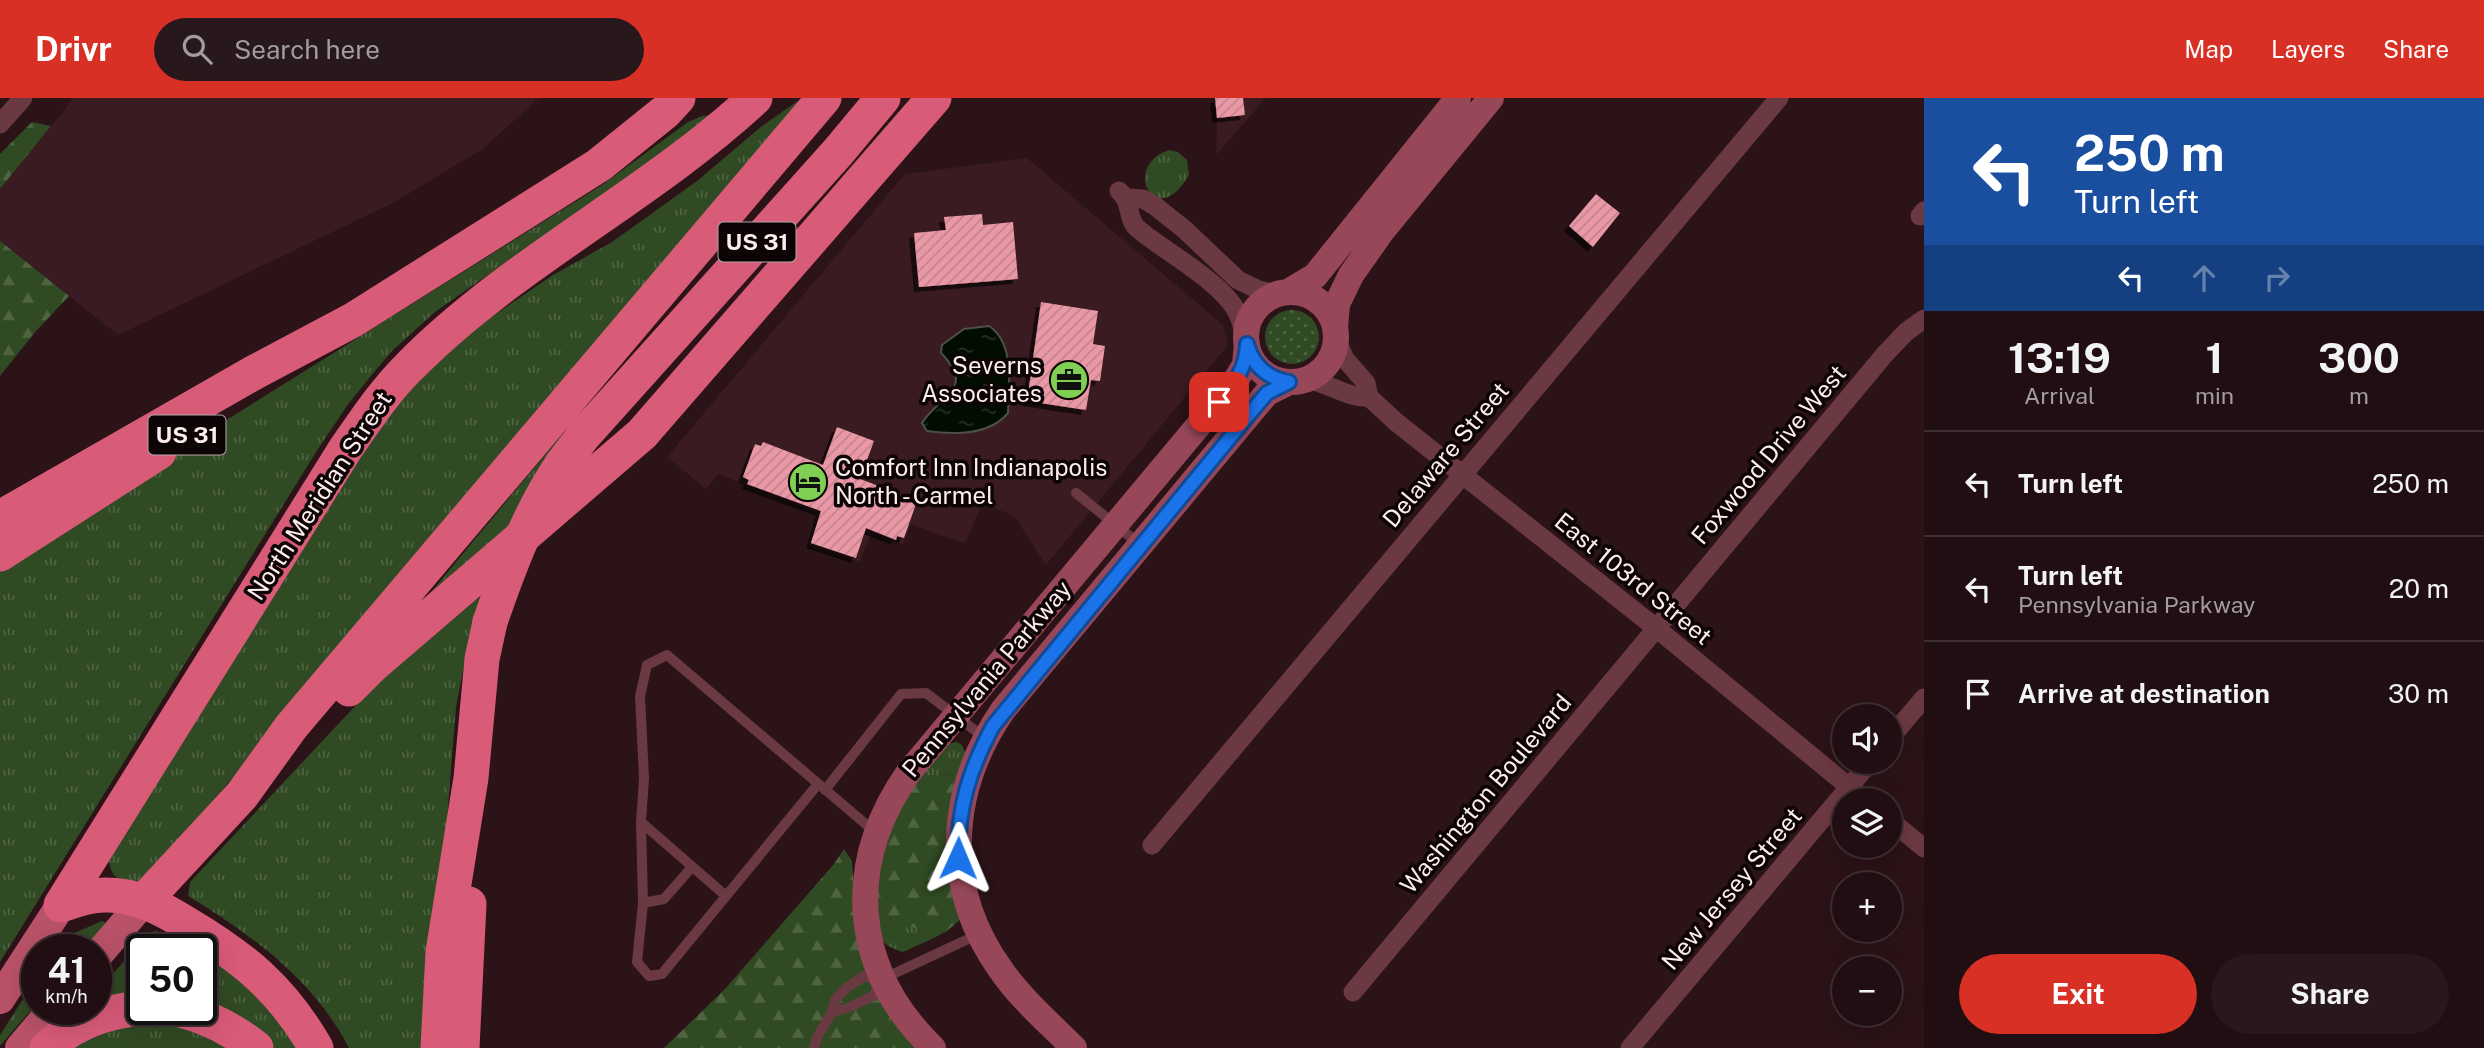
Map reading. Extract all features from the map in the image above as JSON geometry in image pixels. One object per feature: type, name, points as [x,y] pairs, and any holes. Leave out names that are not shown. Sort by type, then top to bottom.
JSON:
[{"type":"highway","name":"US 31","points":[[0,554],[263,388],[353,320],[599,165],[666,111],[678,98]]},
{"type":"highway","name":"North Meridian Street","points":[[61,905],[346,448],[373,409],[406,370],[442,336],[516,277],[684,159],[755,98]]},
{"type":"highway","points":[[242,795],[300,717],[824,98]]},
{"type":"highway","name":"US 31","points":[[462,1048],[468,954],[471,778],[482,659],[490,622],[526,529],[543,493],[584,435],[838,152],[883,98]]},
{"type":"highway","points":[[838,152],[892,98]]},
{"type":"highway","points":[[144,901],[242,795],[296,745],[373,664],[642,434],[934,98]]},
{"type":"highway","points":[[0,518],[255,372],[353,320]]},
{"type":"highway","points":[[438,1048],[443,952],[471,778]]},
{"type":"highway","points":[[61,905],[87,897],[108,895],[144,901],[162,909],[251,966],[292,1010],[316,1048]]},
{"type":"highway","points":[[47,1048],[94,1018],[126,1010]]},
{"type":"highway","points":[[217,1022],[238,1033],[256,1048]]},
{"type":"main road","points":[[1458,98],[1315,276],[1261,303],[1254,311],[1247,341],[1253,360],[1265,373],[1297,380],[1324,368],[1334,349],[1337,304],[1351,275],[1382,231],[1490,98]]},
{"type":"main road","points":[[1283,293],[1306,294],[1322,304],[1328,311],[1336,333]]},
{"type":"main road","name":"Pennsylvania Parkway","points":[[933,1048],[900,1011],[880,980],[868,933],[864,896],[867,869],[876,833],[899,787],[1234,383],[1245,365],[1247,341]]},
{"type":"main road","name":"Pennsylvania Parkway","points":[[1074,1048],[1009,981],[980,933],[960,875],[958,835],[960,809],[974,763],[1003,710],[1267,393],[1297,380]]},
{"type":"main road","points":[[112,938],[144,901]]},
{"type":"main road","name":"North Meridian Street","points":[[0,999],[61,905]]},
{"type":"main road","points":[[20,1048],[39,1025]]},
{"type":"street","points":[[0,124],[23,98]]},
{"type":"street","name":"Delaware Street","points":[[1153,845],[1779,98]]},
{"type":"street","points":[[1247,341],[1238,314],[1227,298],[1133,223],[1123,195],[1143,199],[1155,206],[1184,229],[1238,280],[1259,290],[1283,293]]},
{"type":"street","name":"Foxwood Drive West","points":[[1656,628],[1885,354],[1906,332],[1924,319]]},
{"type":"street","name":"East 103rd Street","points":[[1336,333],[1345,359],[1366,383],[1369,397],[1849,787]]},
{"type":"street","name":"East 103rd Street","points":[[1297,380],[1325,383],[1357,398],[1369,397]]},
{"type":"street","name":"Washington Boulevard","points":[[1353,992],[1656,628]]},
{"type":"street","points":[[1902,724],[1924,698]]},
{"type":"street","name":"New Jersey Street","points":[[1630,1048],[1860,774]]},
{"type":"street","points":[[1902,830],[1924,848]]},
{"type":"lane","points":[[1076,493],[1140,545]]},
{"type":"lane","points":[[876,833],[863,825],[822,787],[667,655],[647,665],[640,696],[644,778],[641,822],[643,903],[637,962],[649,976],[662,974],[726,896],[822,787],[901,694],[926,693],[986,739]]},
{"type":"lane","points":[[641,822],[726,896]]},
{"type":"lane","points":[[643,903],[664,899],[692,867]]},
{"type":"lane","points":[[814,1048],[835,1000],[855,981],[864,976],[880,980],[980,933]]},
{"type":"lane","points":[[832,1012],[848,1009],[875,995],[880,980]]},
{"type":"shaded area","points":[[74,98],[539,98],[484,148],[395,202],[118,335],[0,241],[0,189]]},
{"type":"shaded area","points":[[1215,98],[1266,98],[1216,155],[1217,118]]},
{"type":"shaded area","points":[[1027,158],[1223,325],[1228,345],[1046,565],[1014,516],[982,503],[965,544],[911,524],[903,544],[871,533],[860,562],[807,545],[818,513],[718,474],[706,489],[667,457],[905,174]]},
{"type":"green space","points":[[802,98],[275,730],[144,879],[136,884],[118,878],[112,872],[109,861],[114,850],[373,433],[436,361],[491,317],[553,275],[612,242],[697,181],[762,126]]},
{"type":"green space","points":[[711,115],[676,143],[435,312],[392,351],[375,371],[349,403],[318,449],[0,962],[0,564],[602,185],[688,122]]},
{"type":"green space","points":[[32,122],[51,126],[0,189],[0,154]]},
{"type":"green space","points":[[1169,150],[1178,152],[1187,160],[1189,175],[1177,191],[1165,198],[1155,197],[1148,190],[1145,180],[1147,169],[1154,158]]},
{"type":"green space","points":[[0,241],[69,296],[36,331],[0,376]]},
{"type":"green space","points":[[1292,310],[1311,318],[1319,337],[1311,356],[1292,364],[1273,356],[1265,337],[1273,318]]},
{"type":"green space","points":[[563,433],[503,541],[417,609]]},
{"type":"green space","points":[[483,594],[471,629],[456,707],[429,1048],[349,1048],[335,1024],[300,980],[258,943],[188,896],[190,882],[374,686]]},
{"type":"green space","points":[[957,742],[962,745],[967,757],[960,775],[938,774],[912,786],[947,744]]},
{"type":"green space","points":[[938,774],[960,775],[946,846],[960,920],[934,938],[910,926],[900,926],[875,907],[882,847],[912,786]]},
{"type":"green space","points":[[844,849],[852,861],[858,947],[920,1048],[664,1048],[725,989]]},
{"type":"green space","points":[[875,907],[900,926],[910,926],[934,938],[903,952],[894,949],[880,936]]},
{"type":"green space","points":[[102,921],[106,923],[96,934],[72,934]]},
{"type":"green space","points":[[155,931],[169,934],[148,934]]},
{"type":"green space","points":[[126,959],[126,999],[112,1002],[112,975]]},
{"type":"green space","points":[[217,964],[244,983],[298,1048],[271,1048],[217,1014]]},
{"type":"green space","points":[[21,1002],[21,1022],[0,1046],[0,1035]]},
{"type":"green space","points":[[126,1025],[180,1025],[234,1048],[65,1048]]},
{"type":"water","points":[[989,326],[1003,343],[1007,354],[1008,413],[992,426],[971,432],[927,431],[922,423],[955,384],[956,376],[941,353],[942,345],[964,329]]},
{"type":"building","points":[[1215,98],[1243,98],[1245,115],[1217,118]]},
{"type":"building","points":[[1596,194],[1620,213],[1593,247],[1569,226]]},
{"type":"building","points":[[982,214],[983,225],[1013,222],[1018,279],[919,287],[914,233],[946,230],[944,217]]},
{"type":"building","points":[[1041,302],[1098,311],[1093,344],[1105,346],[1100,381],[1091,380],[1086,410],[1027,401]]},
{"type":"building","name":"Comfort Inn Indianapolis North - Carmel","points":[[837,427],[874,441],[860,479],[911,498],[910,502],[916,504],[904,538],[897,536],[896,540],[866,528],[856,558],[811,543],[821,511],[747,484],[749,480],[743,477],[755,444],[761,446],[763,442],[823,465]]},
{"type":"place","name":"Severns Associates","points":[[1069,380]]},
{"type":"place","name":"Comfort Inn Indianapolis North - Carmel","points":[[808,482]]},
{"type":"route","points":[[958,858],[960,809],[967,785],[974,763],[1003,710],[1267,393],[1289,382],[1272,377],[1258,367],[1247,344],[1245,365],[1219,402]]}]
